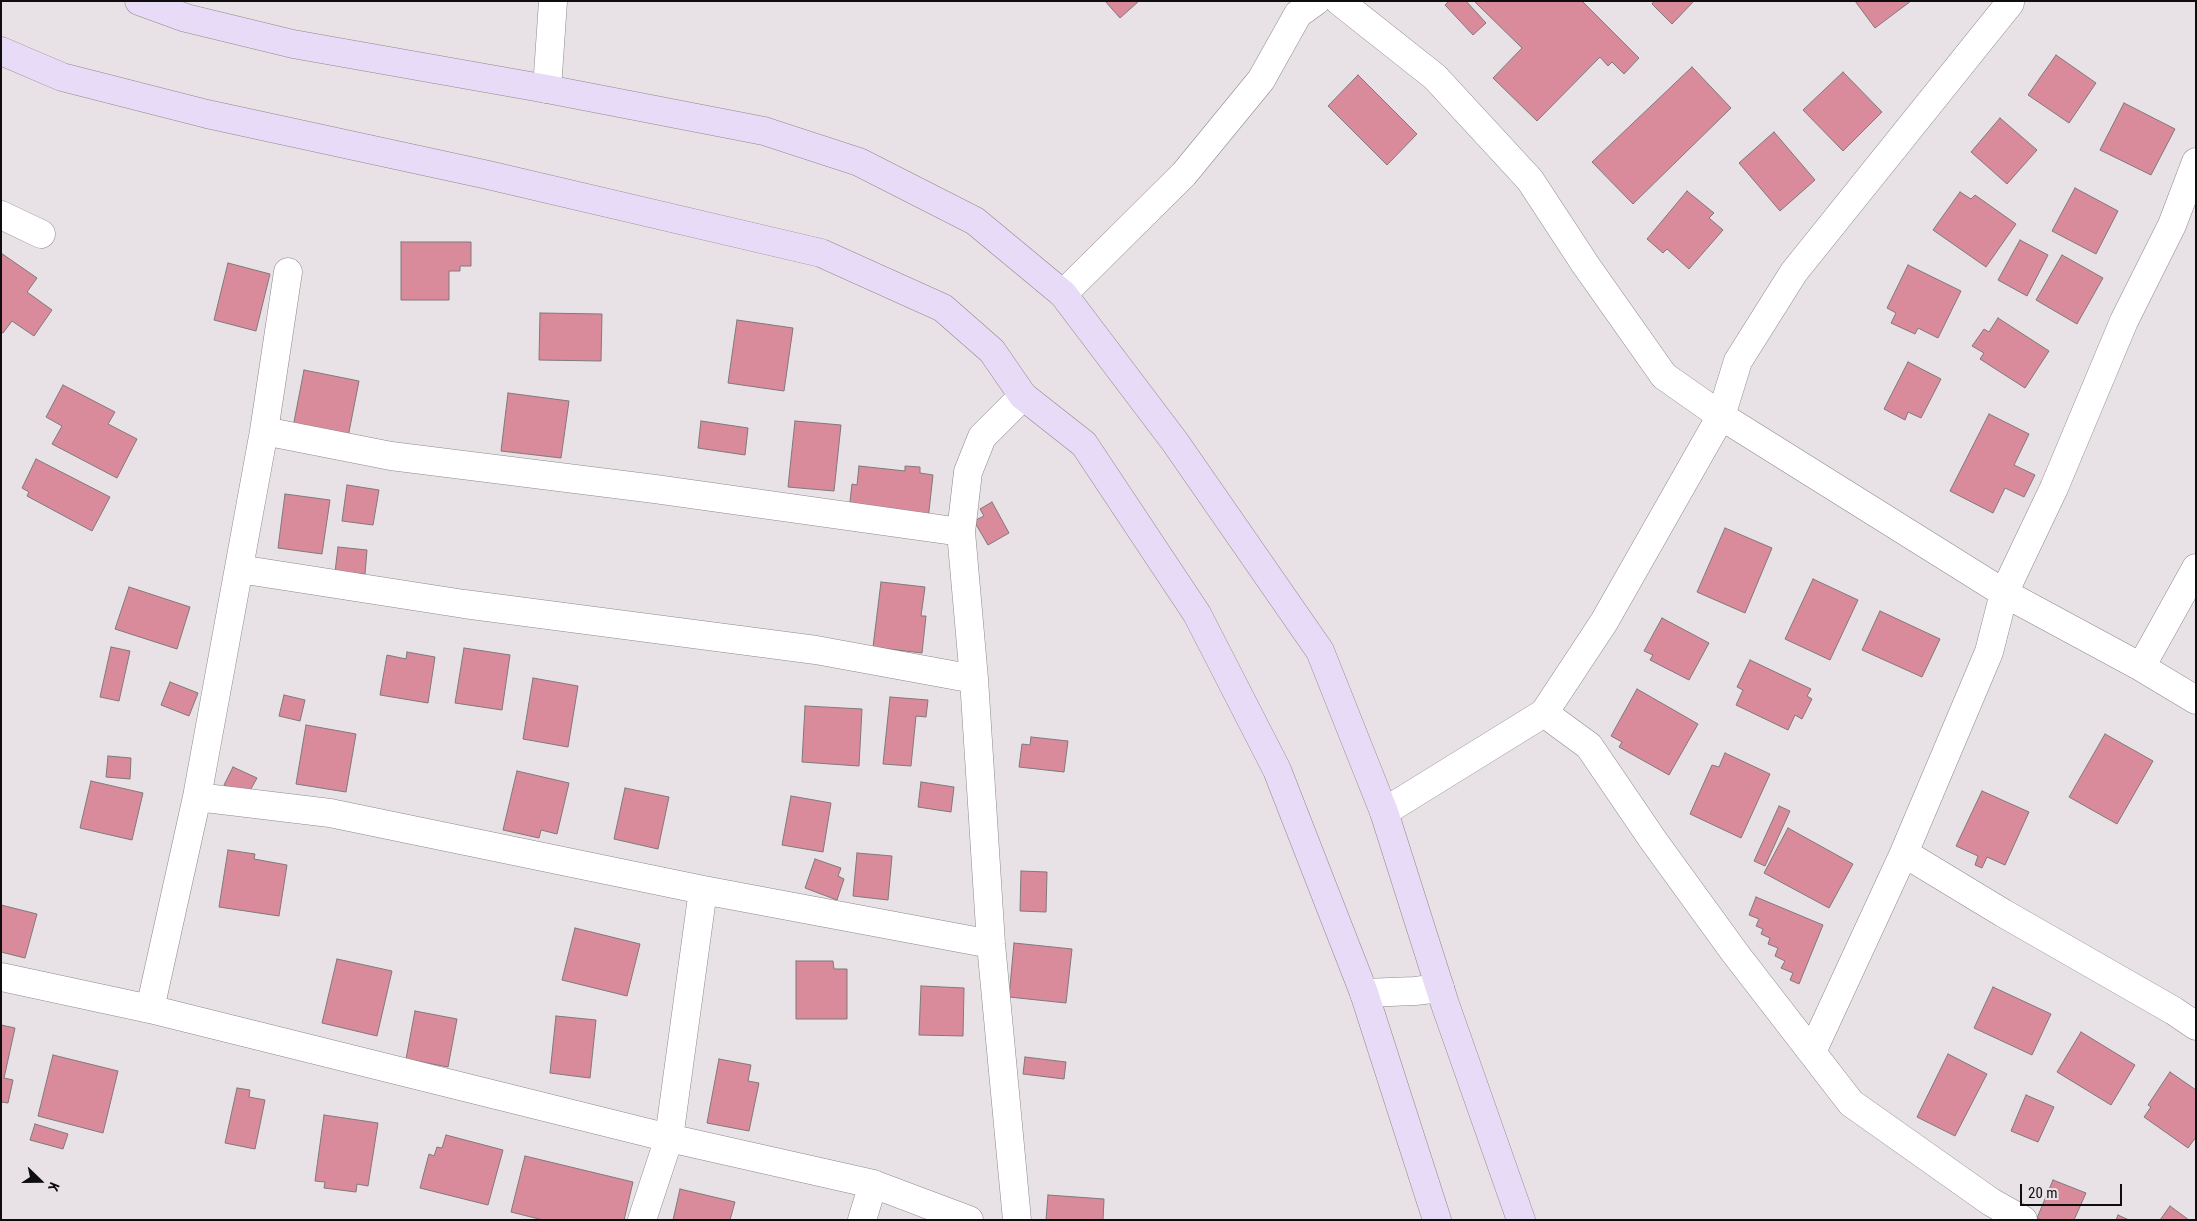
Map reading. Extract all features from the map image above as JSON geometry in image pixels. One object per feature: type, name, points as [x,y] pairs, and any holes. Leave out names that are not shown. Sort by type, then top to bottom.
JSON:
[{"type":"street","points":[[138,1],[186,18],[293,44],[547,89],[764,132],[859,162],[975,221],[1063,294],[1176,442],[1320,651],[1384,812],[1440,988],[1521,1220]]},
{"type":"street","points":[[547,89],[553,1]]},
{"type":"street","points":[[1063,294],[1184,174],[1261,80],[1298,14],[1316,1]]},
{"type":"street","points":[[1339,1],[1435,77],[1530,180],[1585,264],[1664,376],[1721,416],[2004,593],[2141,667],[2196,700]]},
{"type":"street","points":[[1384,812],[1544,713],[1604,622],[1721,416],[1738,361],[1794,272],[2010,3]]},
{"type":"street","points":[[1,51],[62,77],[207,114],[488,175],[821,253],[944,308],[992,351],[1023,396],[1084,444],[1197,614],[1277,770],[1364,993],[1437,1220]]},
{"type":"street","points":[[1812,1052],[1904,853],[1989,652],[2004,593],[2054,488],[2124,321],[2172,225],[2196,162]]},
{"type":"street","points":[[1,215],[41,234]]},
{"type":"street","points":[[150,1009],[197,797],[264,430],[288,272]]},
{"type":"street","points":[[1017,1220],[991,944],[974,679],[961,532],[968,472],[982,437],[1023,396]]},
{"type":"street","points":[[264,430],[391,456],[656,489],[961,532]]},
{"type":"street","points":[[2141,667],[2196,568]]},
{"type":"street","points":[[239,569],[464,604],[816,650],[974,679]]},
{"type":"street","points":[[1544,713],[1589,746],[1652,840],[1851,1102],[1991,1202],[2023,1220]]},
{"type":"street","points":[[197,797],[330,812],[703,890],[991,944]]},
{"type":"street","points":[[1904,853],[2003,913],[2174,1011],[2196,1026]]},
{"type":"street","points":[[642,1220],[668,1138],[703,890]]},
{"type":"street","points":[[1,977],[150,1009],[668,1138],[873,1184],[969,1220]]},
{"type":"street","points":[[1364,993],[1440,988]]},
{"type":"street","points":[[862,1220],[873,1184]]},
{"type":"building","points":[[1105,1],[1139,1],[1120,18]]},
{"type":"building","points":[[1449,1],[1466,1],[1486,23],[1473,35],[1445,5]]},
{"type":"building","points":[[1474,1],[1582,1],[1639,58],[1624,74],[1612,62],[1608,66],[1600,57],[1537,121],[1493,78],[1522,48]]},
{"type":"building","points":[[1654,1],[1694,1],[1672,24],[1652,4]]},
{"type":"building","points":[[1855,1],[1911,1],[1875,28]]},
{"type":"building","points":[[2056,55],[2096,83],[2069,123],[2028,95]]},
{"type":"building","points":[[1692,67],[1731,108],[1633,204],[1592,162]]},
{"type":"building","points":[[1843,72],[1882,112],[1843,151],[1803,110]]},
{"type":"building","points":[[1358,75],[1417,134],[1387,165],[1328,106]]},
{"type":"building","points":[[2124,103],[2175,129],[2151,175],[2100,150]]},
{"type":"building","points":[[2000,118],[2037,150],[2007,184],[1971,152]]},
{"type":"building","points":[[1774,132],[1815,180],[1780,211],[1739,163]]},
{"type":"building","points":[[2075,188],[2118,211],[2096,254],[2052,231]]},
{"type":"building","points":[[1687,191],[1714,213],[1709,218],[1723,230],[1689,269],[1667,249],[1663,253],[1647,239]]},
{"type":"building","points":[[1960,192],[1971,199],[1975,195],[2016,224],[1986,267],[1933,230]]},
{"type":"building","points":[[2020,240],[2048,255],[2027,296],[1998,280]]},
{"type":"building","points":[[401,242],[471,242],[471,266],[460,266],[460,271],[449,271],[449,300],[401,300]]},
{"type":"building","points":[[1,253],[37,278],[27,292],[52,310],[34,336],[12,321],[3,333],[1,332]]},
{"type":"building","points":[[2062,255],[2103,278],[2077,324],[2036,300]]},
{"type":"building","points":[[228,263],[270,274],[256,331],[214,320]]},
{"type":"building","points":[[1908,265],[1961,291],[1938,338],[1918,328],[1915,334],[1891,323],[1896,313],[1887,308]]},
{"type":"building","points":[[540,313],[602,314],[601,361],[539,360]]},
{"type":"building","points":[[1998,318],[2049,351],[2025,388],[1980,359],[1984,353],[1972,346],[1984,329],[1989,332]]},
{"type":"building","points":[[737,320],[793,328],[784,391],[728,383]]},
{"type":"building","points":[[1908,362],[1941,379],[1921,418],[1908,412],[1905,420],[1884,409]]},
{"type":"building","points":[[304,370],[359,381],[348,437],[293,427]]},
{"type":"building","points":[[63,385],[115,412],[108,424],[137,439],[117,478],[52,444],[62,426],[46,417]]},
{"type":"building","points":[[508,393],[569,401],[561,458],[501,451]]},
{"type":"building","points":[[1989,414],[2029,434],[2014,465],[2035,475],[2024,497],[2005,488],[1993,513],[1950,491]]},
{"type":"building","points":[[701,421],[748,428],[745,455],[698,448]]},
{"type":"building","points":[[795,421],[841,425],[834,491],[788,487]]},
{"type":"building","points":[[36,459],[110,497],[92,531],[27,496],[29,492],[22,488]]},
{"type":"building","points":[[859,466],[905,471],[905,466],[920,467],[920,473],[933,475],[928,520],[849,510],[852,484],[857,485]]},
{"type":"building","points":[[347,485],[379,490],[373,525],[342,521]]},
{"type":"building","points":[[285,494],[330,500],[322,554],[278,548]]},
{"type":"building","points":[[992,502],[1009,533],[988,545],[974,521],[984,516],[980,509]]},
{"type":"building","points":[[1725,528],[1772,548],[1745,613],[1697,592]]},
{"type":"building","points":[[338,547],[367,550],[365,574],[335,572]]},
{"type":"building","points":[[1813,579],[1858,600],[1830,660],[1785,639]]},
{"type":"building","points":[[881,582],[925,587],[921,616],[926,616],[922,653],[873,647]]},
{"type":"building","points":[[129,587],[190,607],[177,649],[115,629]]},
{"type":"building","points":[[1880,611],[1940,639],[1922,677],[1862,650]]},
{"type":"building","points":[[1662,618],[1709,643],[1689,680],[1650,660],[1653,655],[1644,651]]},
{"type":"building","points":[[111,647],[130,651],[119,701],[100,697]]},
{"type":"building","points":[[464,648],[510,655],[502,710],[455,703]]},
{"type":"building","points":[[407,652],[435,657],[428,703],[380,695],[387,655],[406,659]]},
{"type":"building","points":[[1750,660],[1811,689],[1807,696],[1812,699],[1802,719],[1795,715],[1788,730],[1736,705],[1743,690],[1737,687]]},
{"type":"building","points":[[533,678],[578,686],[568,747],[523,739]]},
{"type":"building","points":[[170,682],[198,693],[189,716],[161,705]]},
{"type":"building","points":[[1637,689],[1698,724],[1669,775],[1619,747],[1622,742],[1611,736]]},
{"type":"building","points":[[284,695],[305,700],[300,721],[279,716]]},
{"type":"building","points":[[890,697],[928,700],[926,717],[916,716],[911,766],[883,764]]},
{"type":"building","points":[[805,706],[862,709],[859,766],[802,762]]},
{"type":"building","points":[[306,725],[356,734],[346,792],[296,784]]},
{"type":"building","points":[[2105,734],[2153,761],[2117,824],[2069,797]]},
{"type":"building","points":[[1031,737],[1068,741],[1064,772],[1019,767],[1022,744],[1030,745]]},
{"type":"building","points":[[1725,753],[1770,774],[1741,838],[1690,814],[1712,765],[1719,767]]},
{"type":"building","points":[[108,756],[131,758],[130,779],[106,777]]},
{"type":"building","points":[[233,767],[257,778],[247,796],[224,785]]},
{"type":"building","points":[[517,771],[569,783],[557,834],[541,830],[539,838],[503,830]]},
{"type":"building","points":[[91,781],[143,793],[132,840],[80,828]]},
{"type":"building","points":[[921,782],[954,787],[951,812],[918,807]]},
{"type":"building","points":[[625,788],[669,797],[658,849],[614,839]]},
{"type":"building","points":[[1982,791],[2029,812],[2005,865],[1987,857],[1982,868],[1975,865],[1978,856],[1956,846]]},
{"type":"building","points":[[791,796],[831,803],[823,852],[782,845]]},
{"type":"building","points":[[1779,806],[1790,811],[1765,866],[1754,861]]},
{"type":"building","points":[[1788,828],[1853,864],[1829,908],[1764,873]]},
{"type":"building","points":[[228,850],[255,854],[254,859],[287,865],[279,916],[219,907]]},
{"type":"building","points":[[857,853],[892,856],[888,900],[853,896]]},
{"type":"building","points":[[815,859],[841,868],[838,876],[844,879],[837,900],[805,888]]},
{"type":"building","points":[[1021,871],[1047,872],[1046,912],[1020,911]]},
{"type":"building","points":[[1756,897],[1823,925],[1799,984],[1790,980],[1793,973],[1781,968],[1785,961],[1775,956],[1778,948],[1768,944],[1770,938],[1761,934],[1763,929],[1756,926],[1759,919],[1749,915]]},
{"type":"building","points":[[1,905],[37,914],[25,958],[1,952]]},
{"type":"building","points":[[575,928],[640,944],[627,996],[562,980]]},
{"type":"building","points":[[1014,943],[1072,949],[1066,1003],[1009,997]]},
{"type":"building","points":[[337,959],[392,971],[377,1036],[322,1023]]},
{"type":"building","points":[[796,961],[833,961],[834,969],[847,969],[847,1019],[796,1019]]},
{"type":"building","points":[[921,986],[964,988],[963,1036],[919,1035]]},
{"type":"building","points":[[1993,987],[2051,1014],[2032,1055],[1974,1028]]},
{"type":"building","points":[[415,1011],[457,1019],[448,1067],[406,1059]]},
{"type":"building","points":[[556,1016],[596,1020],[590,1078],[550,1073]]},
{"type":"building","points":[[1,1025],[15,1028],[4,1078],[13,1080],[8,1103],[1,1102]]},
{"type":"building","points":[[2081,1032],[2135,1065],[2111,1105],[2057,1072]]},
{"type":"building","points":[[1948,1054],[1987,1074],[1955,1136],[1917,1117]]},
{"type":"building","points":[[53,1055],[118,1071],[103,1133],[38,1116]]},
{"type":"building","points":[[1025,1057],[1066,1062],[1064,1079],[1023,1074]]},
{"type":"building","points":[[719,1059],[751,1065],[748,1081],[759,1083],[749,1131],[707,1123]]},
{"type":"building","points":[[2170,1072],[2196,1090],[2196,1137],[2188,1148],[2144,1117],[2151,1107],[2148,1105]]},
{"type":"building","points":[[237,1088],[250,1090],[249,1097],[265,1100],[255,1149],[225,1143]]},
{"type":"building","points":[[2026,1095],[2054,1107],[2038,1142],[2011,1131]]},
{"type":"building","points":[[324,1115],[378,1123],[368,1186],[357,1184],[356,1192],[324,1188],[325,1182],[315,1181]]},
{"type":"building","points":[[35,1124],[68,1134],[63,1149],[30,1140]]},
{"type":"building","points":[[446,1135],[503,1150],[488,1205],[420,1188],[429,1154],[434,1156],[437,1147],[442,1148]]},
{"type":"building","points":[[525,1156],[633,1182],[624,1220],[543,1220],[511,1212]]},
{"type":"building","points":[[2053,1180],[2086,1193],[2074,1220],[2042,1220],[2037,1218]]},
{"type":"building","points":[[680,1189],[735,1202],[730,1220],[673,1220]]},
{"type":"building","points":[[1048,1195],[1104,1199],[1103,1220],[1046,1220]]},
{"type":"building","points":[[2170,1206],[2189,1220],[2160,1220]]},
{"type":"building","points":[[2118,1215],[2129,1220],[2116,1220]]}]
